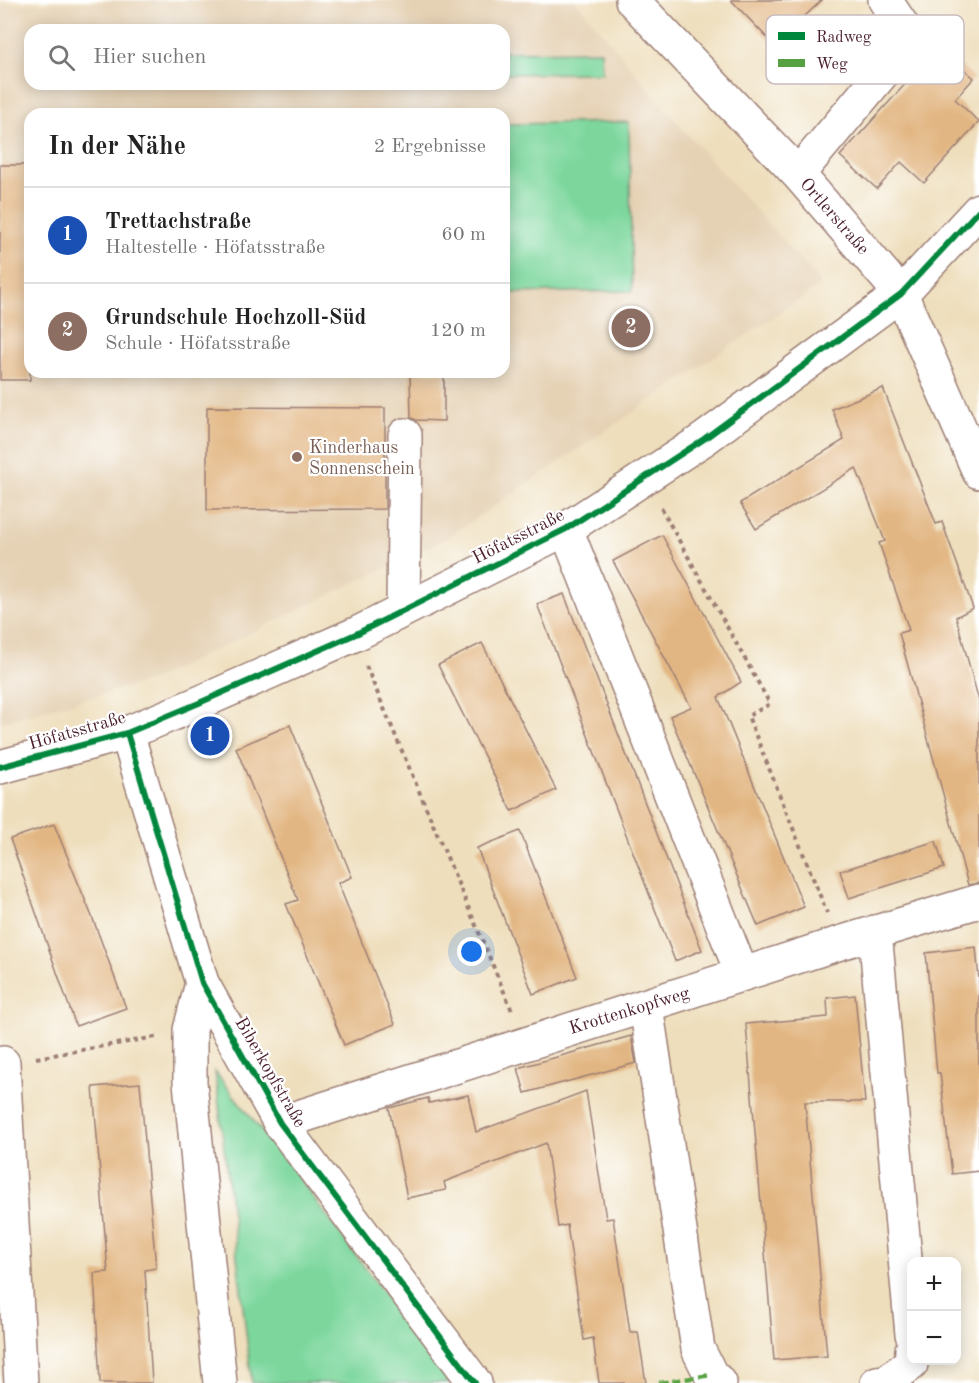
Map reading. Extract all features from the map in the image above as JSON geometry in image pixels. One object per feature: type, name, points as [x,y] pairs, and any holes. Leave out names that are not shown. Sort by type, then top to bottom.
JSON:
[{"type":"street","name":"Ortlerstraße","points":[[632,0],[798,174],[901,294],[979,472]]},
{"type":"street","points":[[885,0],[895,15]]},
{"type":"street","points":[[798,174],[873,84]]},
{"type":"street","name":"Höfatsstraße","points":[[0,767],[127,733],[199,703],[352,635],[566,529],[704,439],[901,294],[979,210]]},
{"type":"street","points":[[403,610],[405,435]]},
{"type":"street","points":[[566,529],[742,974]]},
{"type":"street","name":"Biberkopfstraße","points":[[127,733],[202,983],[280,1123],[475,1383]]},
{"type":"street","name":"Krottenkopfweg","points":[[280,1123],[742,974],[979,901]]},
{"type":"street","points":[[875,932],[910,1311]]},
{"type":"street","points":[[202,983],[190,1030],[190,1082],[220,1383]]},
{"type":"street","points":[[646,1005],[698,1349],[711,1375],[720,1383]]},
{"type":"street","points":[[1,1064],[21,1383]]},
{"type":"street","points":[[877,1383],[886,1382],[909,1365]]},
{"type":"path","points":[[645,478],[770,704],[748,716],[840,943]]},
{"type":"path","points":[[352,635],[525,1043]]},
{"type":"path","points":[[1,1064],[190,1030]]},
{"type":"shaded area","points":[[150,0],[575,0],[672,117],[822,284],[444,540],[150,681],[0,722],[0,5]]},
{"type":"green space","points":[[601,51],[602,73],[510,74],[510,52]]},
{"type":"green space","points":[[629,122],[632,291],[510,293],[510,124]]},
{"type":"green space","points":[[215,1072],[296,1174],[450,1383],[252,1383]]},
{"type":"building","points":[[731,0],[822,0],[806,15],[766,15],[766,37]]},
{"type":"building","points":[[964,69],[974,78],[955,99],[979,122],[924,183],[901,162],[877,189],[840,156],[905,84],[964,84]]},
{"type":"building","points":[[0,165],[24,165],[24,378],[30,378],[30,380],[0,380]]},
{"type":"building","points":[[410,378],[444,378],[444,421],[411,418]]},
{"type":"building","points":[[883,388],[936,524],[942,522],[973,608],[956,617],[979,701],[979,883],[968,885],[899,633],[909,630],[879,543],[885,541],[856,468],[756,529],[740,503],[844,440],[832,409]]},
{"type":"building","points":[[207,407],[385,408],[385,509],[207,510]]},
{"type":"building","points":[[662,535],[741,682],[718,697],[804,907],[758,926],[670,716],[691,707],[613,561]]},
{"type":"building","points":[[564,594],[702,950],[675,961],[537,604]]},
{"type":"building","points":[[482,643],[556,790],[512,811],[438,665]]},
{"type":"building","points":[[290,725],[352,877],[338,883],[395,1024],[344,1045],[286,904],[298,900],[236,748]]},
{"type":"building","points":[[54,824],[126,1008],[76,1026],[10,839]]},
{"type":"building","points":[[520,831],[577,977],[533,994],[477,848]]},
{"type":"building","points":[[936,841],[944,868],[849,898],[840,871]]},
{"type":"building","points":[[976,947],[979,980],[979,1171],[952,1174],[940,1073],[937,1073],[926,953]]},
{"type":"building","points":[[855,995],[865,1102],[805,1102],[827,1356],[774,1360],[746,1024],[828,1017],[827,998]]},
{"type":"building","points":[[631,1036],[636,1063],[525,1093],[518,1068]]},
{"type":"building","points":[[140,1083],[156,1268],[145,1270],[152,1383],[100,1383],[94,1273],[108,1272],[93,1087]]},
{"type":"building","points":[[586,1091],[606,1219],[613,1218],[630,1332],[638,1332],[646,1383],[599,1383],[593,1338],[584,1340],[567,1225],[558,1227],[546,1143],[444,1182],[446,1190],[407,1198],[389,1108],[428,1098],[429,1103],[468,1095],[476,1132]]},
{"type":"marked path","points":[[659,1383],[711,1375]]},
{"type":"cycle path","points":[[0,767],[127,733],[199,703],[358,633],[566,529],[704,439],[901,294],[979,210]]},
{"type":"cycle path","points":[[127,733],[202,983],[280,1123],[475,1383]]},
{"type":"place","name":"Grundschule Hochzoll-Süd","points":[[631,328]]},
{"type":"place","name":"Kinderhaus Sonnenschein","points":[[297,457]]},
{"type":"place","name":"Trettachstraße","points":[[210,736]]}]
